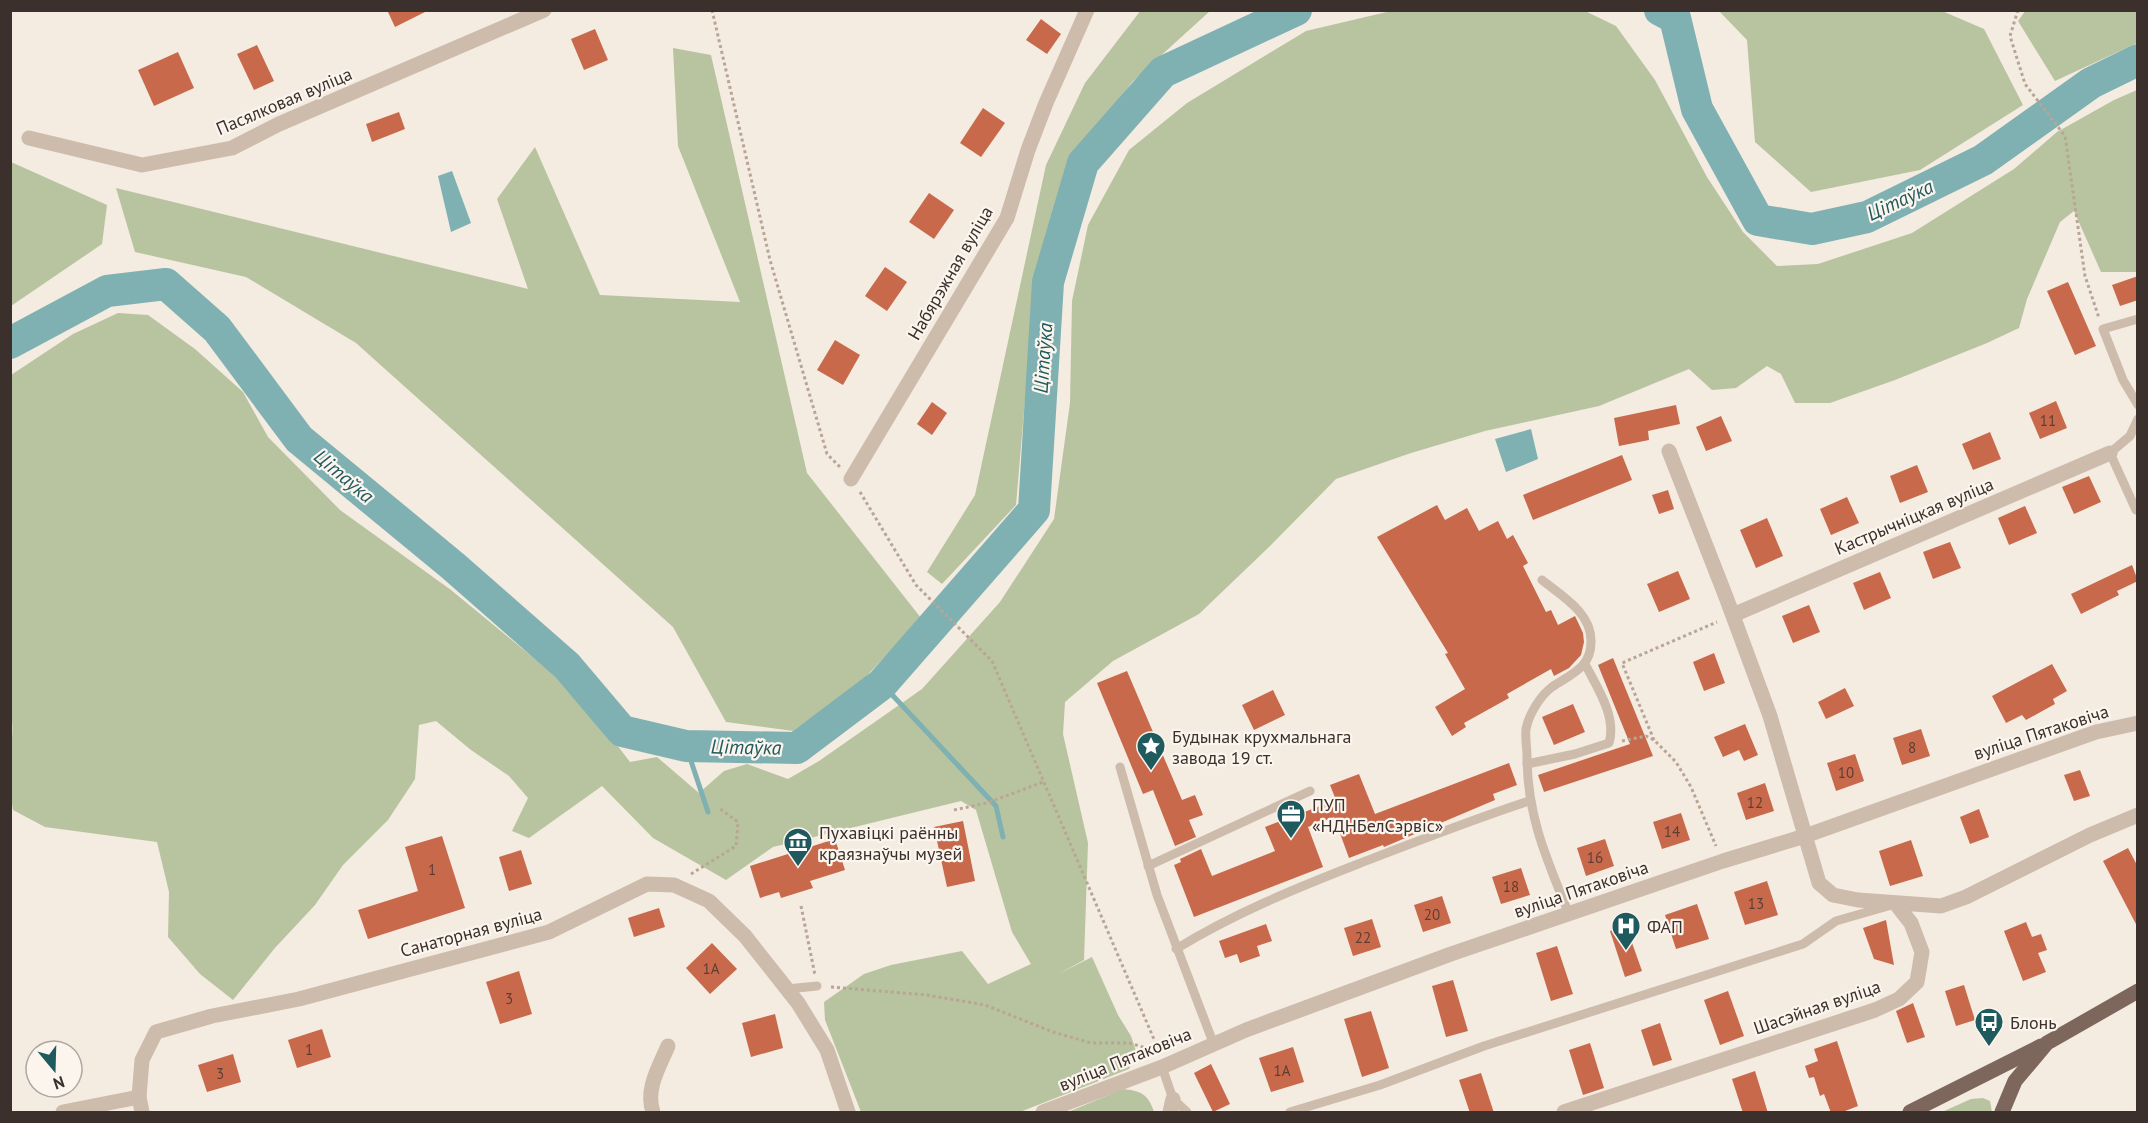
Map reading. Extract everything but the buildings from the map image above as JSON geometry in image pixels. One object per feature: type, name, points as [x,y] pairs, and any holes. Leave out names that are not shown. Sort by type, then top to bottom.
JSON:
[{"type":"main road","points":[[1910,1113],[2047,1043],[2138,991]]},
{"type":"main road","points":[[2002,1113],[2015,1081],[2047,1043]]},
{"type":"street","name":"Пасялковая вуліца","points":[[29,138],[142,165],[232,148],[279,124],[544,10]]},
{"type":"street","name":"Набярэжная вуліца","points":[[851,478],[1007,218],[1032,141],[1087,10]]},
{"type":"street","points":[[1669,451],[1770,716],[1819,883],[1833,895],[1896,904],[1941,906],[1966,897],[2090,835],[2138,815]]},
{"type":"street","name":"Кастрычніцкая вуліца","points":[[1733,615],[2110,453]]},
{"type":"street","name":"вуліца Пятаковіча","points":[[1043,1113],[1162,1067],[1246,1030],[1451,954],[1723,861],[1805,836],[2097,732],[2138,723]]},
{"type":"street","name":"Санаторная вуліца","points":[[141,1105],[142,1060],[156,1032],[212,1016],[299,999],[549,932],[647,884],[674,885],[709,901],[746,936],[787,989],[827,1050],[848,1113]]},
{"type":"street","name":"Шасэйная вуліца","points":[[1564,1113],[1694,1068],[1875,1011],[1899,999],[1917,982],[1922,952],[1911,923],[1896,904]]},
{"type":"street","points":[[653,1113],[650,1105],[652,1083],[668,1047]]},
{"type":"street","points":[[63,1113],[141,1105]]},
{"type":"lane","points":[[2138,319],[2103,329],[2122,380],[2138,405]]},
{"type":"lane","points":[[2136,510],[2110,453],[2130,436],[2138,419]]},
{"type":"lane","points":[[1542,580],[1574,605],[1587,621],[1591,637],[1591,653],[1585,664],[1550,688],[1534,709],[1526,729],[1529,801],[1539,840],[1569,914]]},
{"type":"lane","points":[[1527,764],[1575,754],[1610,743],[1612,734],[1605,702],[1585,664]]},
{"type":"lane","points":[[1120,767],[1148,866],[1176,949],[1214,1045]]},
{"type":"lane","points":[[1148,866],[1310,791]]},
{"type":"lane","points":[[1176,949],[1216,925],[1281,894],[1475,819],[1529,801]]},
{"type":"lane","points":[[1290,1113],[1380,1085],[1506,1039],[1803,944],[1836,921],[1896,904]]},
{"type":"lane","points":[[787,989],[817,986]]},
{"type":"lane","points":[[1162,1067],[1172,1106],[1187,1113]]},
{"type":"path","points":[[712,10],[770,260],[827,454],[851,478],[916,585],[992,662],[1159,1051]]},
{"type":"path","points":[[2018,10],[2010,36],[2025,84],[2065,136],[2085,276],[2103,329]]},
{"type":"path","points":[[1654,740],[1622,663],[1733,615]]},
{"type":"path","points":[[1610,743],[1646,736],[1654,740],[1676,762],[1690,787],[1723,861]]},
{"type":"path","points":[[954,810],[987,803],[1043,782]]},
{"type":"path","points":[[674,885],[735,846],[738,822],[719,808]]},
{"type":"path","points":[[801,906],[817,986],[927,995],[985,1005],[1053,1032],[1091,1043],[1129,1043],[1159,1051],[1178,1060]]},
{"type":"green space","points":[[1141,10],[1210,11],[1133,81],[1071,160],[1035,283],[1016,505],[942,584],[927,572],[975,495],[1046,165],[1085,83]]},
{"type":"green space","points":[[2026,10],[2137,11],[2137,43],[2055,81],[2018,21]]},
{"type":"green space","points":[[1391,11],[1585,11],[1616,26],[1655,80],[1707,177],[1743,232],[1777,266],[1818,264],[1912,233],[2014,169],[2057,132],[2114,100],[2137,90],[2137,272],[2101,272],[2074,211],[2060,222],[2027,299],[2019,328],[1895,380],[1830,403],[1795,403],[1781,374],[1767,366],[1736,388],[1712,390],[1689,369],[1599,406],[1485,431],[1336,479],[1199,614],[1113,661],[1065,702],[1063,734],[1088,843],[1084,960],[1058,974],[1092,957],[1118,1015],[1131,1036],[1137,1054],[1129,1069],[1020,1112],[861,1112],[825,1020],[824,1002],[864,974],[891,965],[962,951],[988,984],[1031,964],[1012,932],[976,810],[961,801],[773,847],[726,880],[653,838],[602,786],[529,838],[512,831],[528,798],[509,776],[471,750],[436,721],[419,725],[415,779],[388,820],[343,865],[315,905],[274,949],[233,1000],[200,974],[168,937],[169,892],[157,842],[45,827],[13,810],[10,790],[12,730],[10,713],[11,375],[73,334],[118,313],[148,315],[195,349],[243,392],[268,437],[340,510],[451,590],[569,687],[630,762],[657,757],[699,793],[724,771],[747,764],[788,779],[819,761],[922,689],[1000,602],[1054,519],[1070,403],[1072,301],[1088,225],[1129,150],[1187,103],[1306,31]]},
{"type":"green space","points":[[1719,11],[1942,11],[1984,29],[2023,105],[1920,170],[1811,192],[1755,142],[1747,40]]},
{"type":"green space","points":[[673,48],[711,55],[807,473],[921,618],[862,681],[793,731],[726,722],[673,627],[356,343],[246,277],[135,252],[116,188],[528,289],[497,199],[535,147],[600,295],[740,302],[678,146]]},
{"type":"green space","points":[[11,162],[107,205],[102,244],[11,306]]},
{"type":"green space","points":[[1123,1089],[1143,1094],[1154,1112],[1068,1112]]},
{"type":"green space","points":[[1983,1098],[1990,1101],[1992,1112],[1942,1112],[1971,1099]]},
{"type":"water","points":[[452,171],[471,223],[451,232],[438,176]]},
{"type":"water","points":[[1531,429],[1538,459],[1506,472],[1495,439]]},
{"type":"waterway","name":"Цітаўка","points":[[10,343],[107,291],[166,284],[217,329],[299,439],[453,566],[567,666],[622,731],[686,746],[797,748],[882,684],[1034,510],[1048,282],[1083,163],[1163,72],[1296,10]]},
{"type":"waterway","name":"Цітаўка","points":[[1660,10],[1675,18],[1697,109],[1758,220],[1812,229],[1867,217],[1983,160],[2091,83],[2138,60]]},
{"type":"waterway","points":[[882,684],[996,806],[1003,837]]},
{"type":"waterway","points":[[686,746],[708,812]]},
{"type":"place","name":"Будынак крухмальнага завода 19 ст.","points":[[1151,772]]},
{"type":"place","name":"ПУП «НДНБелСэрвіс»","points":[[1291,840]]},
{"type":"place","name":"Пухавіцкі раённы краязнаўчы музей","points":[[798,868]]},
{"type":"place","name":"ФАП","points":[[1626,952]]},
{"type":"place","name":"Блонь","points":[[1989,1048]]}]
